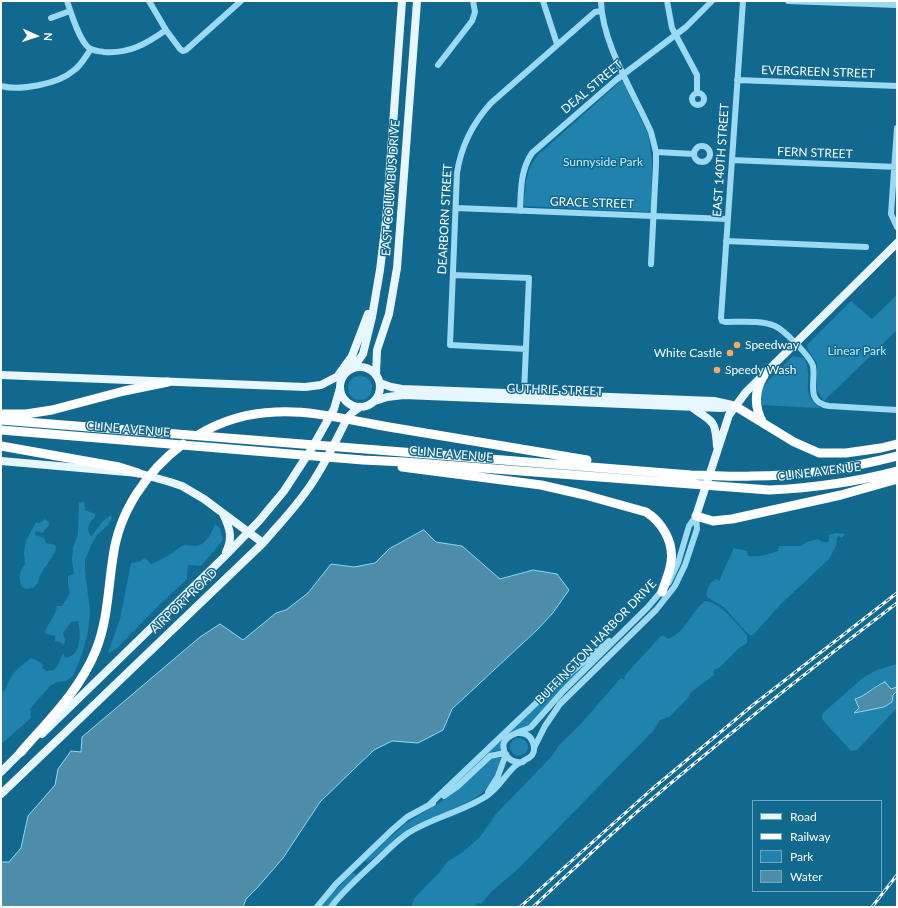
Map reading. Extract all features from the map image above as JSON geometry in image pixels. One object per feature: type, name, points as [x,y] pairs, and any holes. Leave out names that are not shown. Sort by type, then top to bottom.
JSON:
[{"type":"highway","points":[[763,422],[755,400],[759,384],[764,375]]},
{"type":"highway","points":[[1,414],[26,414],[52,410],[124,391],[168,382]]},
{"type":"highway","points":[[735,406],[794,442],[819,452],[846,453],[882,448],[897,444]]},
{"type":"highway","points":[[21,752],[74,690],[85,674],[94,655],[105,616],[116,542],[124,518],[137,494],[156,468],[174,451],[200,433],[226,422],[248,416],[266,413],[310,413],[641,470]]},
{"type":"highway","name":"CLINE AVENUE","points":[[1,420],[691,475],[752,476],[820,471],[897,456]]},
{"type":"highway","name":"CLINE AVENUE","points":[[1,430],[363,460],[769,490],[802,488],[844,482],[897,471]]},
{"type":"highway","points":[[1,446],[119,467],[138,473]]},
{"type":"highway","points":[[363,460],[379,465],[541,485],[585,495],[646,512],[651,515],[668,538],[671,558],[670,569],[662,592]]},
{"type":"highway","points":[[696,516],[713,520],[732,519],[841,495],[897,479]]},
{"type":"main road","name":"EAST COLUMBUS DRIVE","points":[[351,370],[363,354],[372,317],[380,270],[386,221],[402,1]]},
{"type":"main road","name":"EAST COLUMBUS DRIVE","points":[[376,375],[377,350],[389,314],[397,268],[417,1]]},
{"type":"main road","points":[[696,516],[729,415],[735,406],[746,392],[897,243]]},
{"type":"main road","points":[[335,379],[352,356],[368,315],[373,309]]},
{"type":"main road","points":[[1,375],[306,387],[316,386],[335,379],[351,370],[365,368],[376,375],[380,383],[380,393],[370,405],[354,407],[342,397],[340,388],[342,378],[351,370]]},
{"type":"main road","name":"GUTHRIE STREET","points":[[380,383],[402,389],[524,394],[693,407],[721,408],[735,406]]},
{"type":"main road","name":"AIRPORT ROAD","points":[[1,772],[56,721],[224,558],[269,510],[297,472],[334,409],[340,388]]},
{"type":"main road","name":"GUTHRIE STREET","points":[[375,400],[392,396],[416,395],[643,402],[719,401],[735,406]]},
{"type":"main road","name":"AIRPORT ROAD","points":[[1,794],[262,543],[315,480],[348,417],[360,407]]},
{"type":"main road","points":[[693,407],[714,424],[718,450]]},
{"type":"main road","points":[[1,461],[138,473],[170,482],[182,486],[204,499],[262,543]]},
{"type":"main road","points":[[222,512],[231,533],[230,542],[224,558]]},
{"type":"street","points":[[67,1],[84,41],[91,49],[110,52],[132,50],[147,44],[166,30]]},
{"type":"street","points":[[149,1],[166,30],[180,50],[183,51],[186,50],[241,1]]},
{"type":"street","points":[[438,65],[472,21],[475,12],[473,1]]},
{"type":"street","points":[[543,1],[557,44]]},
{"type":"street","points":[[600,1],[608,40],[651,132],[656,152],[651,264]]},
{"type":"street","points":[[667,1],[671,25],[697,75],[697,93]]},
{"type":"street","name":"DEAL STREET","points":[[520,211],[523,173],[532,153],[624,74],[694,20],[712,1]]},
{"type":"street","name":"EAST 140TH STREET","points":[[743,1],[721,315],[722,321],[771,325],[782,331],[795,344]]},
{"type":"street","points":[[788,1],[897,6]]},
{"type":"street","points":[[51,18],[70,11]]},
{"type":"street","name":"DEARBORN STREET","points":[[526,349],[450,345],[459,161],[471,129],[491,103],[595,12],[601,11]]},
{"type":"street","points":[[1,86],[12,88],[55,81],[79,66],[91,49]]},
{"type":"street","name":"EVERGREEN STREET","points":[[737,80],[897,86]]},
{"type":"street","points":[[897,128],[896,167],[891,214],[897,227]]},
{"type":"street","points":[[656,152],[694,154]]},
{"type":"street","name":"FERN STREET","points":[[732,160],[896,167]]},
{"type":"street","name":"GRACE STREET","points":[[456,208],[727,219]]},
{"type":"street","points":[[726,241],[866,248]]},
{"type":"street","points":[[453,275],[528,278],[524,394]]},
{"type":"street","points":[[795,344],[811,362],[813,371],[813,392],[822,405],[897,410]]},
{"type":"street","name":"BUFFINGTON HARBOR DRIVE","points":[[518,732],[527,730],[531,727],[564,690],[619,637],[662,592],[674,572],[689,526],[696,516]]},
{"type":"street","name":"BUFFINGTON HARBOR DRIVE","points":[[534,748],[547,722],[560,704],[656,610],[668,595],[685,566],[697,529],[696,516]]},
{"type":"street","points":[[430,804],[553,687],[629,625]]},
{"type":"street","points":[[331,907],[367,869],[408,834],[418,827],[480,800],[496,788],[513,768],[531,757],[534,748],[531,738],[518,732],[512,734],[505,742],[505,753],[498,776],[487,793],[480,800]]},
{"type":"street","points":[[505,753],[513,761],[523,762]]},
{"type":"street","points":[[317,907],[336,884],[407,817],[445,796],[490,756],[505,753]]},
{"type":"green space","name":"Sunnyside Park","points":[[621,81],[623,82],[648,134],[652,160],[651,208],[648,212],[525,206],[528,172],[538,155]]},
{"type":"green space","name":"Linear Park","points":[[897,295],[897,330],[824,401],[817,390],[817,363],[808,350],[807,345],[851,301],[872,319]]},
{"type":"green space","points":[[793,356],[804,358],[808,372],[808,390],[813,402],[820,408],[760,405],[761,391],[768,381]]},
{"type":"green space","points":[[360,376],[369,379],[372,388],[369,397],[360,400],[351,397],[348,388],[351,379]]},
{"type":"green space","points":[[84,501],[85,510],[95,514],[95,517],[88,526],[91,537],[102,522],[111,515],[112,518],[108,525],[97,535],[85,560],[90,611],[88,632],[82,654],[73,676],[66,681],[57,682],[50,686],[30,709],[31,718],[1,744],[1,691],[5,691],[9,680],[15,672],[31,658],[43,665],[42,668],[47,671],[54,670],[63,653],[65,658],[71,656],[75,653],[79,644],[80,632],[78,621],[71,622],[63,633],[65,640],[64,645],[55,641],[55,636],[45,633],[56,611],[57,607],[55,606],[62,606],[70,593],[68,576],[74,574],[72,560],[73,548],[78,534],[79,503]]},
{"type":"green space","points":[[45,519],[49,522],[49,525],[42,533],[36,531],[35,535],[44,538],[46,543],[55,545],[55,552],[40,575],[38,583],[33,588],[26,589],[22,587],[20,572],[25,564],[24,553],[26,541],[36,522],[40,523]]},
{"type":"green space","points":[[215,524],[220,528],[223,540],[201,566],[188,565],[187,579],[116,649],[108,653],[120,619],[131,563],[139,562],[145,558],[151,564],[168,556],[183,545],[200,545],[206,541]]},
{"type":"green space","points":[[836,533],[845,534],[842,538],[839,536],[837,537],[836,546],[829,559],[781,604],[753,635],[747,633],[724,607],[707,597],[709,586],[714,580],[720,580],[734,548],[747,551],[748,556],[771,554],[778,551],[779,546],[802,546],[806,542],[818,539],[822,542],[829,542],[829,535]]},
{"type":"green space","points":[[705,601],[711,602],[728,614],[747,635],[747,643],[739,648],[720,667],[714,670],[714,675],[691,692],[688,698],[669,717],[660,720],[653,731],[518,869],[491,892],[481,904],[478,903],[474,907],[411,907],[414,899],[438,874],[447,862],[463,852],[480,837],[496,814],[552,756],[560,744],[579,726],[621,678],[625,680],[624,678],[627,673],[659,638],[663,635],[668,639],[679,632]]},
{"type":"green space","points":[[598,654],[531,723],[521,729],[507,734],[540,701]]},
{"type":"green space","points":[[897,664],[897,687],[891,689],[884,682],[878,684],[856,702],[859,707],[855,713],[884,707],[897,691],[897,708],[857,750],[851,751],[822,719],[824,712],[864,677],[877,670]]},
{"type":"green space","points":[[507,734],[502,752],[495,751],[489,754],[488,753]]},
{"type":"green space","points":[[515,738],[523,738],[528,743],[526,754],[523,756],[515,756],[510,751],[510,743]]},
{"type":"green space","points":[[501,758],[498,769],[490,784],[478,796],[408,829],[372,859],[366,862],[366,859],[405,824],[450,796],[491,759]]},
{"type":"green space","points":[[352,873],[356,874],[355,877],[327,907],[322,907],[330,896]]},
{"type":"water","points":[[424,530],[436,542],[462,546],[500,579],[533,570],[557,574],[569,590],[552,614],[537,630],[452,709],[443,730],[418,743],[392,741],[374,750],[320,802],[283,858],[246,899],[243,907],[1,907],[1,862],[9,862],[21,848],[28,816],[55,785],[58,769],[71,751],[81,752],[82,737],[200,637],[220,624],[243,640],[276,613],[286,610],[308,593],[331,564],[354,567],[375,563],[389,549]]},
{"type":"water","points":[[885,682],[891,689],[897,687],[897,691],[893,695],[892,702],[884,707],[854,713],[859,708],[855,699],[863,696]]},
{"type":"railway","points":[[520,907],[652,789],[753,705],[897,593]]},
{"type":"railway","points":[[533,907],[611,835],[670,784],[766,705],[897,603]]},
{"type":"railway","points":[[872,907],[897,875]]},
{"type":"place","name":"Speedway","points":[[737,345]]},
{"type":"place","name":"White Castle","points":[[730,353]]},
{"type":"place","name":"Speedy Wash","points":[[717,370]]}]
